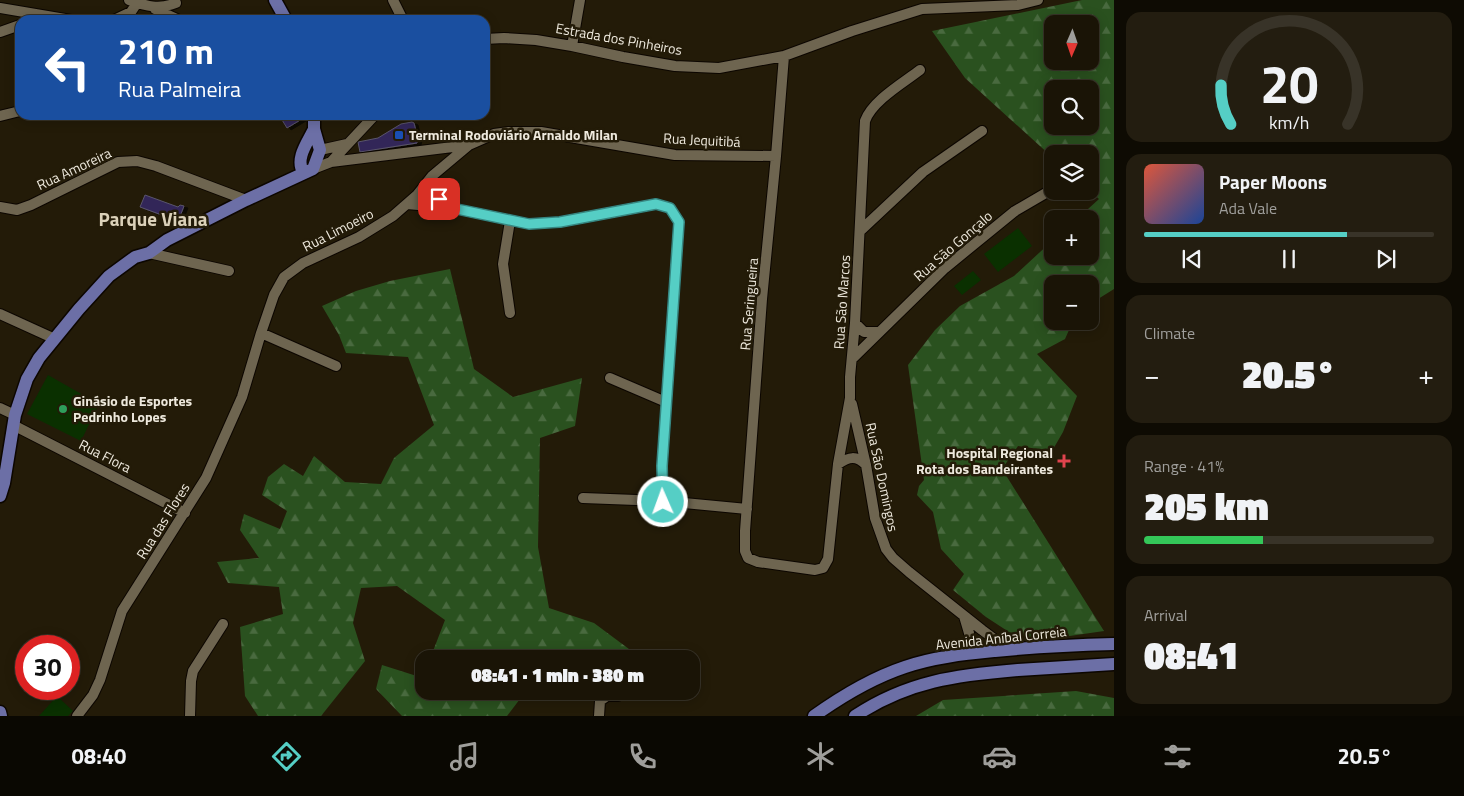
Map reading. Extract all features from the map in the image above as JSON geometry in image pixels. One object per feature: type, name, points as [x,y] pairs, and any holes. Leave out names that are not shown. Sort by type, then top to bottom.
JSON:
[{"type":"main road","points":[[275,0],[283,15]]},
{"type":"main road","points":[[0,496],[4,483],[4,449],[28,379],[40,358],[79,309],[109,276],[134,258],[149,253],[167,240],[308,170],[320,150],[314,129],[314,120]]},
{"type":"main road","points":[[288,180],[314,129]]},
{"type":"main road","points":[[300,158],[320,150]]},
{"type":"main road","points":[[300,158],[300,164],[308,170]]},
{"type":"main road","name":"Avenida Aníbal Correia","points":[[814,716],[851,691],[883,675],[919,663],[969,654],[1009,650],[1064,645],[1114,644]]},
{"type":"main road","points":[[855,716],[871,706],[912,687],[954,676],[1114,664]]},
{"type":"main road","points":[[0,712],[2,716]]},
{"type":"street","points":[[394,0],[401,15]]},
{"type":"street","points":[[572,46],[580,0]]},
{"type":"street","name":"Estrada dos Pinheiros","points":[[490,39],[528,39],[572,46],[623,58],[676,66],[720,68],[784,56],[852,31],[922,9],[961,3],[1038,0]]},
{"type":"street","points":[[125,15],[131,12],[133,1],[169,15]]},
{"type":"street","points":[[152,7],[161,8],[175,1],[182,15]]},
{"type":"street","points":[[0,8],[39,15]]},
{"type":"street","points":[[0,32],[15,28]]},
{"type":"street","name":"Rua Seringueira","points":[[746,555],[747,509],[762,299],[784,56]]},
{"type":"street","name":"Rua São Marcos","points":[[746,555],[751,560],[758,562],[815,570],[823,568],[828,559],[838,464],[850,398],[865,121],[874,105],[920,70]]},
{"type":"street","points":[[0,116],[15,112]]},
{"type":"street","points":[[308,170],[331,162],[370,120]]},
{"type":"street","points":[[860,231],[924,172],[982,131]]},
{"type":"street","name":"Rua Jequitibá","points":[[331,162],[469,145],[494,134],[509,132],[542,132],[675,156],[776,156]]},
{"type":"street","points":[[320,150],[347,144]]},
{"type":"street","name":"Rua Limoeiro","points":[[261,333],[274,295],[284,277],[302,264],[376,228],[407,204],[432,176],[469,145]]},
{"type":"street","name":"Rua Amoreira","points":[[0,208],[17,210],[118,162],[137,161],[156,166],[246,200]]},
{"type":"street","points":[[432,176],[439,199],[452,208]]},
{"type":"street","name":"Rua São Gonçalo","points":[[852,359],[952,263],[1015,211],[1044,194]]},
{"type":"street","points":[[407,204],[452,208],[529,224],[560,222],[656,204],[670,208],[679,222],[662,466],[663,502]]},
{"type":"street","points":[[510,221],[504,264],[510,313]]},
{"type":"street","points":[[149,253],[228,271]]},
{"type":"street","points":[[0,314],[55,339]]},
{"type":"street","points":[[855,323],[864,332],[879,332]]},
{"type":"street","points":[[261,333],[336,366]]},
{"type":"street","name":"Rua das Flores","points":[[77,716],[93,695],[100,680],[122,611],[206,478],[242,396],[261,333]]},
{"type":"street","points":[[610,378],[666,402]]},
{"type":"street","name":"Rua São Domingos","points":[[850,398],[866,465],[875,518],[886,549],[893,558],[1009,650]]},
{"type":"street","name":"Rua Flora","points":[[0,408],[14,420],[185,513]]},
{"type":"street","points":[[838,464],[855,457],[866,465]]},
{"type":"street","points":[[584,498],[747,509]]},
{"type":"street","points":[[963,615],[969,633],[969,654]]},
{"type":"street","points":[[190,716],[193,671],[224,624]]},
{"type":"street","points":[[599,716],[601,700]]},
{"type":"green space","points":[[1082,0],[1114,0],[1114,289],[1099,298],[1099,275],[1044,275],[1044,330],[1069,330],[1065,339],[1037,354],[1077,396],[1063,432],[1052,451],[1018,446],[1002,469],[1104,631],[1042,640],[1009,632],[986,617],[953,590],[964,574],[941,549],[933,512],[917,495],[919,486],[924,480],[908,365],[935,330],[960,306],[1014,276],[1044,248],[1044,265],[1099,265],[1099,210],[1087,210],[1099,200],[1099,145],[1044,145],[1044,150],[965,78],[932,31]]},
{"type":"green space","points":[[1018,228],[1032,246],[998,272],[984,254]]},
{"type":"green space","points":[[450,269],[474,369],[513,397],[582,378],[575,426],[540,438],[538,547],[549,608],[594,623],[630,650],[433,650],[445,620],[397,586],[361,588],[353,623],[365,661],[321,716],[258,716],[245,696],[240,627],[283,614],[279,587],[228,583],[217,562],[259,558],[240,530],[244,514],[280,529],[287,511],[262,495],[268,477],[284,464],[303,476],[314,456],[345,482],[381,484],[394,458],[434,425],[408,357],[346,353],[339,335],[322,306],[356,291],[390,281]]},
{"type":"green space","points":[[973,271],[981,280],[962,295],[954,286]]},
{"type":"green space","name":"Ginásio de Esportes Pedrinho Lopes","points":[[48,375],[99,404],[81,441],[27,414]]},
{"type":"green space","points":[[382,665],[415,675],[415,700],[519,700],[507,716],[402,716],[376,689]]},
{"type":"green space","points":[[1076,691],[1114,698],[1114,716],[916,716],[943,700]]},
{"type":"green space","points":[[53,700],[61,700],[73,711],[68,716],[39,716]]},
{"type":"building","points":[[282,120],[300,120],[287,128]]},
{"type":"building","name":"Terminal Rodoviário Arnaldo Milan","points":[[414,123],[418,139],[417,143],[360,152],[358,142],[378,138],[401,124]]},
{"type":"building","points":[[145,195],[178,207],[180,205],[184,206],[177,224],[169,222],[170,218],[140,207]]},
{"type":"place","name":"Terminal Rodoviário Arnaldo Milan","points":[[399,135]]},
{"type":"place","name":"Ginásio de Esportes Pedrinho Lopes","points":[[63,409]]},
{"type":"place","name":"Hospital Regional Rota dos Bandeirantes","points":[[1064,461]]},
{"type":"district","name":"Parque Viana","points":[[153,219]]},
{"type":"route","points":[[439,199],[452,208],[529,224],[560,222],[656,204],[670,208],[679,222],[662,466],[663,502]]}]
